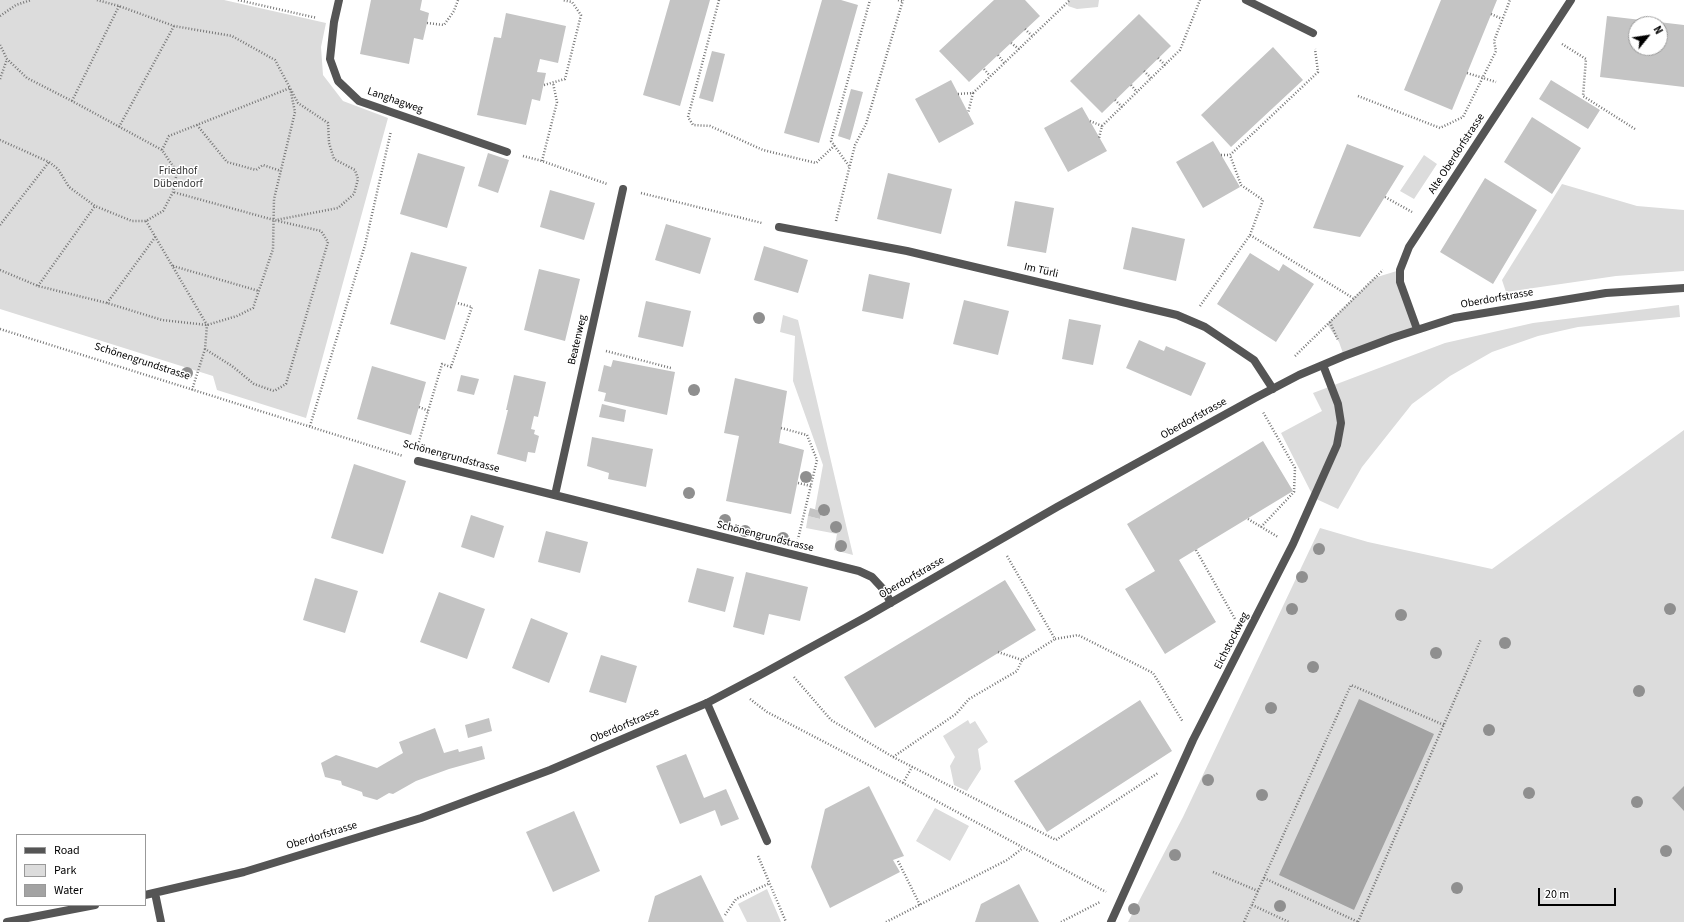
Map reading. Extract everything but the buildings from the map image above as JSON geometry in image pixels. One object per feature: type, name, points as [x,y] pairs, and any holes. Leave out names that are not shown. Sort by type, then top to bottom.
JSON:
[{"type":"street","name":"Langhagweg","points":[[339,0],[334,22],[330,59],[338,81],[359,101],[507,152]]},
{"type":"street","points":[[1246,0],[1313,33]]},
{"type":"street","name":"Alte Oberdorfstrasse","points":[[1417,329],[1400,282],[1400,270],[1409,247],[1571,0]]},
{"type":"street","name":"Beatenweg","points":[[555,495],[623,189]]},
{"type":"street","name":"Im Türli","points":[[779,227],[907,251],[1177,315],[1205,327],[1254,360],[1273,388]]},
{"type":"street","name":"Oberdorfstrasse","points":[[146,895],[244,872],[421,818],[550,770],[707,702],[762,674],[891,603],[1057,507],[1273,388],[1323,365],[1417,329],[1454,318],[1606,293],[1684,288]]},
{"type":"street","name":"Eichstockweg","points":[[1111,922],[1120,899],[1193,740],[1293,544],[1337,445],[1341,423],[1338,404],[1323,365]]},
{"type":"street","name":"Schönengrundstrasse","points":[[416,461],[859,571],[872,577],[884,590],[891,603]]},
{"type":"street","points":[[707,702],[767,841]]},
{"type":"street","points":[[155,893],[161,922]]},
{"type":"street","points":[[8,922],[90,906]]},
{"type":"path","points":[[0,16],[16,4],[31,0]]},
{"type":"path","points":[[97,0],[119,6],[174,26],[232,36],[275,60],[298,103],[328,123],[329,143],[334,159],[356,170],[358,179],[354,194],[338,208],[274,220]]},
{"type":"path","points":[[238,0],[334,22]]},
{"type":"path","points":[[427,23],[444,25],[454,11],[458,0]]},
{"type":"path","points":[[544,85],[565,79],[581,15],[572,2],[562,0]]},
{"type":"path","points":[[719,0],[688,117],[693,125],[710,126],[763,150],[816,163],[835,145]]},
{"type":"path","points":[[850,166],[831,141],[870,0]]},
{"type":"path","points":[[832,237],[855,145],[866,124],[903,1],[898,0]]},
{"type":"path","points":[[968,113],[973,93],[1070,0]]},
{"type":"path","points":[[1099,138],[1102,126],[1180,50],[1200,0]]},
{"type":"path","points":[[1358,96],[1440,128],[1463,117],[1496,51],[1494,41],[1510,0]]},
{"type":"path","points":[[72,101],[119,6]]},
{"type":"path","points":[[1491,14],[1502,19]]},
{"type":"path","points":[[119,127],[174,26]]},
{"type":"path","points":[[1025,29],[1032,36]]},
{"type":"path","points":[[1222,155],[1230,155],[1318,72],[1313,33]]},
{"type":"path","points":[[1548,35],[1586,59],[1583,96],[1635,129]]},
{"type":"path","points":[[1011,43],[1019,49]]},
{"type":"path","points":[[0,45],[7,59],[27,78],[162,150],[177,172],[173,192],[163,210],[146,221],[132,221],[95,206],[69,187],[58,169],[49,162],[0,140]]},
{"type":"path","points":[[998,55],[1004,63]]},
{"type":"path","points":[[1158,58],[1165,65]]},
{"type":"path","points":[[0,79],[7,59]]},
{"type":"path","points":[[984,69],[990,76]]},
{"type":"path","points":[[1144,72],[1151,78]]},
{"type":"path","points":[[1467,73],[1482,78]]},
{"type":"path","points":[[542,161],[557,102],[553,83]]},
{"type":"path","points":[[1131,84],[1137,92]]},
{"type":"path","points":[[162,150],[169,136],[290,88]]},
{"type":"path","points":[[0,270],[38,286],[107,303],[162,320],[207,325],[237,316],[253,308],[273,249],[274,198],[295,112],[290,88]]},
{"type":"path","points":[[1294,88],[1297,92]]},
{"type":"path","points":[[958,94],[973,93]]},
{"type":"path","points":[[1115,100],[1122,107]]},
{"type":"path","points":[[1280,102],[1283,105]]},
{"type":"path","points":[[310,426],[365,245],[395,113]]},
{"type":"path","points":[[1261,119],[1264,123]]},
{"type":"path","points":[[1090,121],[1102,126]]},
{"type":"path","points":[[197,125],[227,162],[256,170],[263,165],[281,170]]},
{"type":"path","points":[[1245,134],[1249,138]]},
{"type":"path","points":[[1190,320],[1250,235],[1263,200],[1241,185],[1230,155]]},
{"type":"path","points":[[0,225],[49,162]]},
{"type":"path","points":[[1233,176],[1238,174]]},
{"type":"path","points":[[173,192],[274,220],[321,231],[328,242],[286,384],[274,391],[254,384],[232,366],[205,349]]},
{"type":"path","points":[[1385,196],[1427,220]]},
{"type":"path","points":[[38,286],[95,206]]},
{"type":"path","points":[[146,221],[207,325],[205,349],[192,390]]},
{"type":"path","points":[[1250,235],[1353,298]]},
{"type":"path","points":[[107,303],[156,236]]},
{"type":"path","points":[[1290,359],[1297,355],[1380,271],[1402,264]]},
{"type":"path","points":[[172,266],[259,291]]},
{"type":"path","points":[[416,461],[442,364],[451,367],[472,307],[457,303]]},
{"type":"path","points":[[1330,322],[1339,342]]},
{"type":"path","name":"Schönengrundstrasse","points":[[0,329],[310,426],[416,461]]},
{"type":"path","points":[[588,347],[671,368]]},
{"type":"path","points":[[419,407],[429,410]]},
{"type":"path","points":[[1261,527],[1294,492],[1295,468],[1263,412]]},
{"type":"path","points":[[781,428],[807,435],[817,460],[794,555]]},
{"type":"path","points":[[798,483],[811,486]]},
{"type":"path","points":[[1248,518],[1276,536]]},
{"type":"path","points":[[998,542],[1055,639]]},
{"type":"path","points":[[1196,550],[1246,638]]},
{"type":"path","points":[[892,756],[956,714],[969,699],[1018,671],[1022,660],[1055,639],[1078,635],[1153,673],[1193,740]]},
{"type":"path","points":[[1264,878],[1358,922],[1482,639]]},
{"type":"path","points":[[998,652],[1022,660]]},
{"type":"path","points":[[794,677],[831,720],[912,767],[1056,840],[1160,772]]},
{"type":"path","points":[[1244,922],[1351,684],[1444,725]]},
{"type":"path","points":[[750,699],[767,712],[1120,899]]},
{"type":"path","points":[[903,783],[912,767]]},
{"type":"path","points":[[886,922],[1007,860],[1023,848]]},
{"type":"path","points":[[898,861],[920,905]]},
{"type":"path","points":[[1213,872],[1258,891]]},
{"type":"path","points":[[725,915],[736,900],[770,883]]},
{"type":"path","points":[[1061,922],[1112,895]]},
{"type":"path","points":[[1252,905],[1289,922]]},
{"type":"green space","name":"Friedhof Dübendorf","points":[[0,0],[224,0],[326,23],[321,47],[323,75],[343,101],[388,118],[306,418],[217,390],[213,376],[0,309]]},
{"type":"green space","points":[[1068,0],[1099,0],[1098,7],[1077,9],[1068,6]]},
{"type":"green space","points":[[1424,155],[1437,164],[1414,199],[1400,191]]},
{"type":"green space","points":[[1562,184],[1637,206],[1684,210],[1684,271],[1616,276],[1506,292],[1502,280]]},
{"type":"green space","points":[[1400,270],[1417,329],[1344,356],[1339,342],[1327,324],[1374,278]]},
{"type":"green space","points":[[1679,305],[1680,317],[1578,327],[1538,336],[1492,352],[1450,376],[1412,404],[1362,467],[1338,509],[1314,498],[1281,433],[1322,411],[1313,393],[1445,343],[1533,323]]},
{"type":"green space","points":[[783,315],[798,320],[853,555],[834,550],[837,534],[806,528],[808,516],[820,519],[822,512],[815,509],[823,465],[793,381],[795,336],[780,332]]},
{"type":"green space","points":[[1684,430],[1684,922],[1128,922],[1183,817],[1320,528],[1368,542],[1492,569]]},
{"type":"green space","points":[[968,720],[970,724],[975,721],[988,742],[978,749],[981,769],[967,791],[954,785],[950,766],[955,757],[943,736]]},
{"type":"green space","points":[[935,808],[969,826],[950,861],[916,841]]},
{"type":"green space","points":[[767,889],[781,922],[747,922],[738,904]]},
{"type":"water","points":[[1359,699],[1434,734],[1354,910],[1279,875]]},
{"type":"water","points":[[1684,786],[1684,811],[1672,798]]}]
